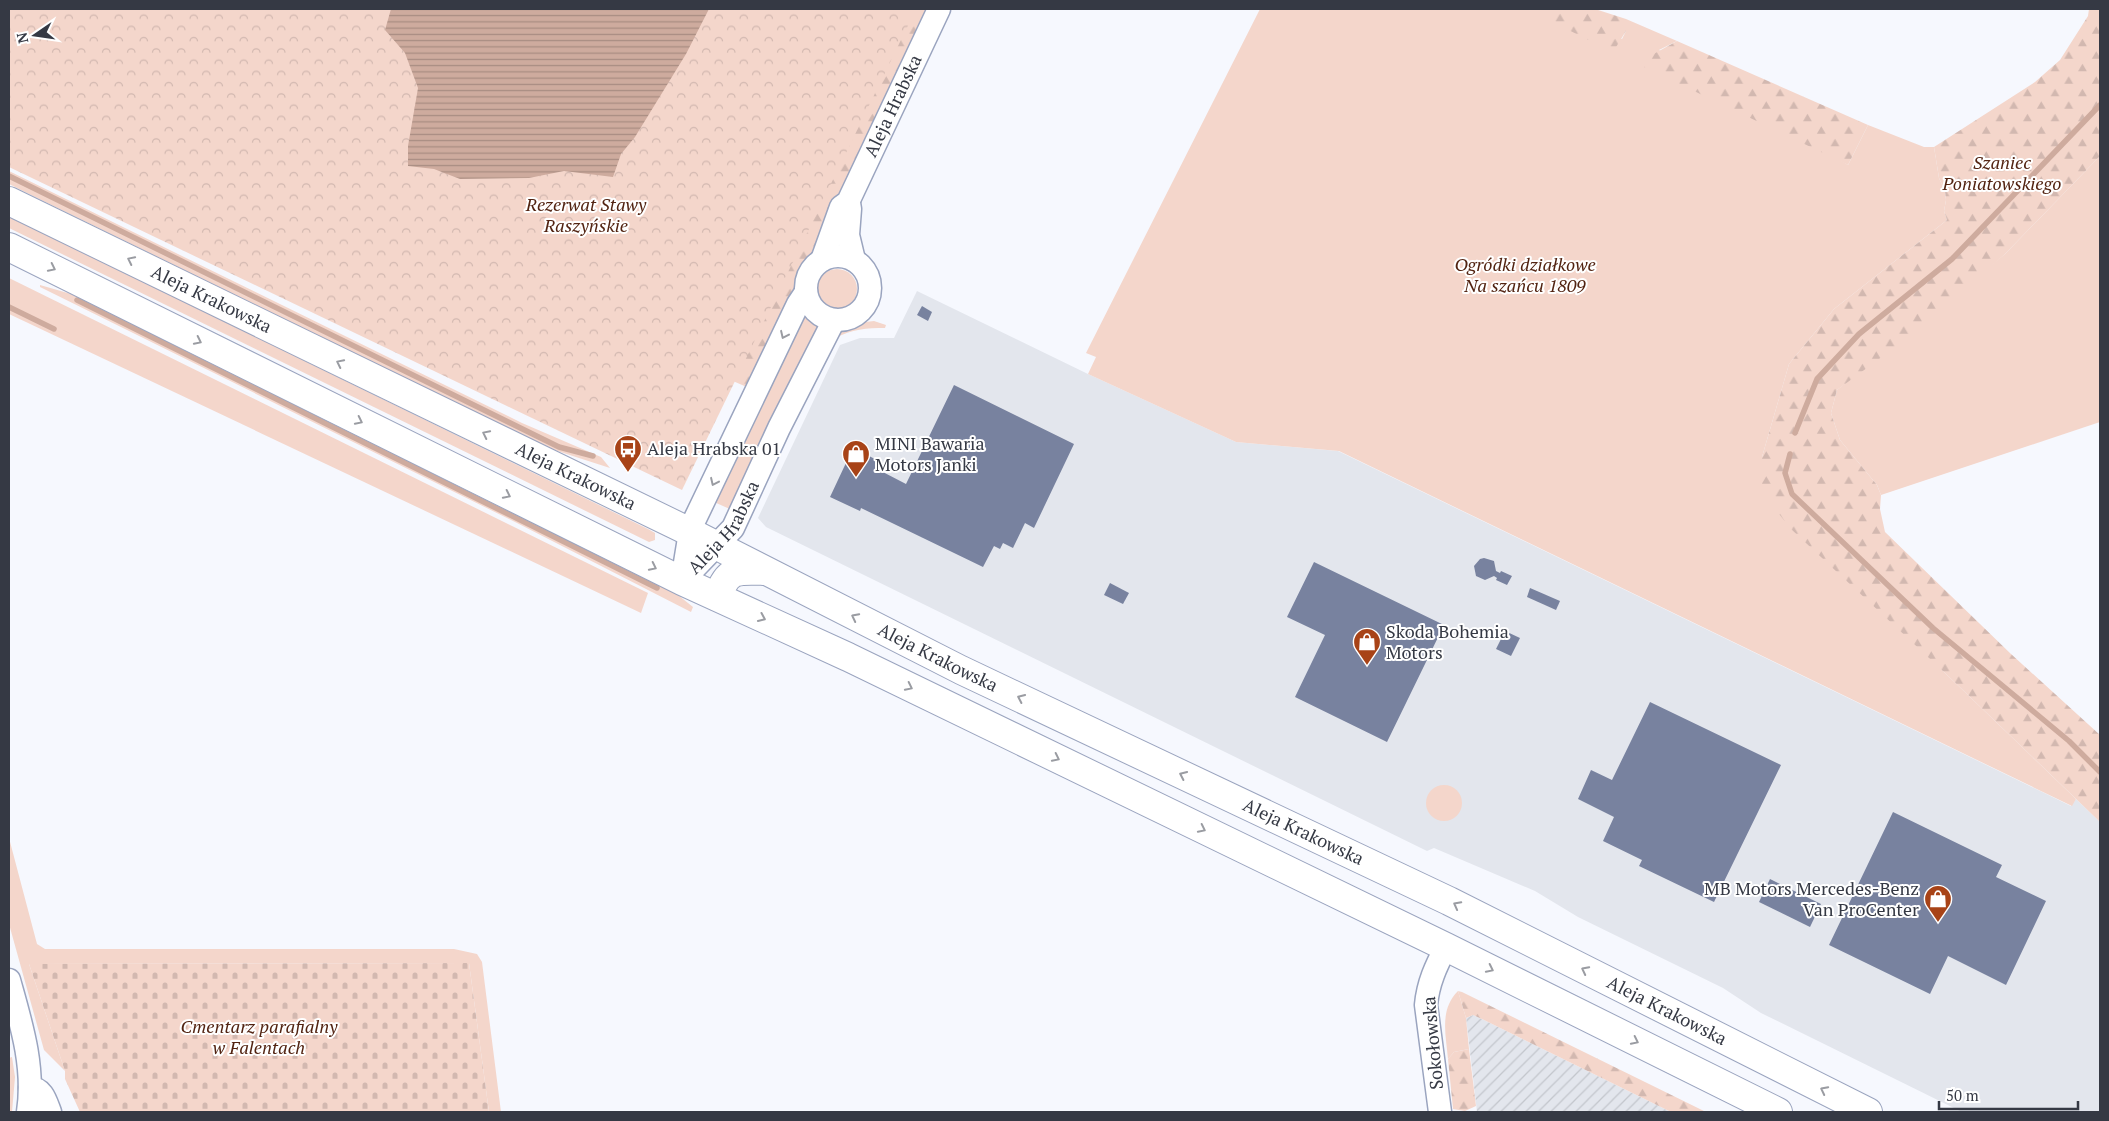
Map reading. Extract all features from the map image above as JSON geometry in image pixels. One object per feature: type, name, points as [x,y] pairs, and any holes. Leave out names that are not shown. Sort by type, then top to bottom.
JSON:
[{"type":"main road","name":"Aleja Krakowska","points":[[9,201],[690,532],[961,670],[1449,901],[1868,1112]]},
{"type":"main road","points":[[9,247],[682,581],[857,661],[1446,947],[1778,1112]]},
{"type":"main road","points":[[718,597],[722,585],[730,574],[741,570],[764,571]]},
{"type":"street","name":"Aleja Hrabska","points":[[822,260],[837,215],[841,207],[848,202],[939,9]]},
{"type":"street","name":"Aleja Hrabska","points":[[848,202],[850,209],[848,235],[854,260]]},
{"type":"street","points":[[839,256],[854,260],[860,265],[868,278],[870,293],[867,301],[856,314],[849,318],[834,320],[817,312],[811,305],[806,292],[810,272],[822,260],[839,256]]},
{"type":"street","name":"Aleja Hrabska","points":[[682,581],[690,532],[794,312],[806,292]]},
{"type":"street","name":"Aleja Hrabska","points":[[682,581],[733,528],[834,320]]},
{"type":"street","name":"Sokołowska","points":[[1440,1112],[1426,1005],[1433,972],[1446,947]]},
{"type":"street","points":[[9,980],[26,1050],[30,1088],[28,1112]]},
{"type":"street","points":[[30,1088],[36,1088],[42,1094],[50,1112]]},
{"type":"shaded area","points":[[391,9],[709,9],[686,54],[635,137],[621,154],[613,177],[564,171],[529,178],[460,179],[434,169],[408,166],[408,146],[418,88],[405,53],[385,30]]},
{"type":"shaded area","points":[[917,291],[1088,374],[1236,442],[1338,451],[2071,806],[2076,799],[2100,822],[2100,1112],[1962,1112],[1761,1013],[1723,988],[1578,917],[1535,891],[1434,848],[1427,851],[766,527],[758,518],[840,345],[860,338],[894,338]]},
{"type":"shaded area","points":[[1473,1015],[1671,1112],[1477,1112],[1466,1018]]},
{"type":"green space","name":"Rezerwat Stawy Raszyńskie","points":[[9,9],[916,9],[682,490],[9,167]]},
{"type":"green space","points":[[899,9],[928,9],[749,388],[726,378]]},
{"type":"green space","name":"Ogródki działkowe Na szańcu 1809","points":[[1260,9],[1526,9],[1622,39],[1626,31],[1626,19],[1677,41],[1659,50],[1848,165],[1868,125],[1924,147],[1934,147],[1939,178],[1945,191],[1944,211],[1947,220],[1834,309],[1789,364],[1762,457],[1944,672],[2076,799],[2072,806],[1339,451],[1236,442],[1088,374],[1096,357],[1086,353]]},
{"type":"green space","points":[[1526,9],[1595,9],[1626,19],[1626,31],[1613,52]]},
{"type":"green space","name":"Szaniec Poniatowskiego","points":[[2089,9],[2100,9],[2100,156],[2005,254],[1921,328],[1837,390],[1831,413],[1840,440],[1877,485],[1881,495],[1880,509],[1885,532],[2011,654],[2100,735],[2100,822],[1944,672],[1791,529],[1762,493],[1762,457],[1789,364],[1834,309],[1947,220],[1944,211],[1945,191],[1939,178],[1934,147],[2035,82],[2060,60],[2088,16]]},
{"type":"green space","points":[[1677,41],[1868,125],[1848,165],[1644,67],[1650,56]]},
{"type":"green space","points":[[2100,156],[2100,422],[1881,495],[1877,485],[1840,440],[1831,413],[1837,390],[2005,254]]},
{"type":"green space","points":[[9,171],[522,423],[601,457],[610,468],[548,448],[29,194],[9,184]]},
{"type":"green space","points":[[9,216],[648,529],[655,533],[655,540],[649,542],[9,228]]},
{"type":"green space","points":[[841,269],[848,272],[854,278],[857,289],[856,297],[848,306],[841,309],[833,309],[826,306],[818,297],[817,285],[820,278],[829,270]]},
{"type":"green space","points":[[9,278],[648,593],[641,613],[9,314]]},
{"type":"green space","points":[[40,285],[78,296],[307,408],[437,476],[678,595],[693,607],[691,612],[517,523],[40,287]]},
{"type":"green space","points":[[807,308],[823,323],[732,510],[714,502]]},
{"type":"green space","points":[[874,321],[886,325],[885,328],[859,330],[836,338],[840,331],[846,327],[852,325],[855,328],[857,323]]},
{"type":"green space","points":[[1444,785],[1451,786],[1457,790],[1461,796],[1461,810],[1457,816],[1451,820],[1444,821],[1437,820],[1431,816],[1427,810],[1426,803],[1427,796],[1431,790],[1437,786]]},
{"type":"green space","points":[[9,838],[37,944],[45,949],[454,949],[477,954],[482,962],[501,1112],[489,1112],[469,963],[29,964],[65,1071],[44,1050],[9,924]]},
{"type":"green space","name":"Cmentarz parafialny w Falentach","points":[[469,963],[489,1112],[80,1112],[65,1079],[65,1071],[29,964]]},
{"type":"green space","points":[[1458,991],[1466,1018],[1469,1049],[1454,1052],[1448,1059],[1445,1032],[1446,1015],[1452,998]]},
{"type":"green space","points":[[1458,991],[1706,1112],[1671,1112],[1484,1020],[1473,1015],[1466,1018]]},
{"type":"green space","points":[[1469,1049],[1476,1106],[1465,1111],[1453,1109],[1448,1059],[1454,1052]]},
{"type":"green space","points":[[12,1057],[15,1077],[12,1112],[9,1112],[9,1058]]},
{"type":"building","points":[[922,306],[932,312],[928,321],[917,315]]},
{"type":"building","points":[[954,385],[1074,444],[1034,528],[1025,523],[1013,548],[1003,543],[1000,549],[994,546],[983,567],[861,508],[860,511],[830,497],[853,448],[883,463],[879,470],[906,484]]},
{"type":"building","points":[[1484,558],[1494,561],[1496,571],[1512,576],[1507,585],[1496,580],[1497,578],[1494,576],[1485,580],[1476,576],[1474,566],[1480,559]]},
{"type":"building","name":"Skoda Bohemia Motors","points":[[1314,562],[1444,625],[1387,742],[1295,697],[1325,635],[1287,617]]},
{"type":"building","points":[[1110,583],[1129,593],[1123,604],[1104,595]]},
{"type":"building","points":[[1530,588],[1560,601],[1556,610],[1527,597]]},
{"type":"building","points":[[1505,631],[1520,638],[1511,656],[1496,649]]},
{"type":"building","name":"MB Motors Mercedes-Benz Van ProCenter","points":[[1650,702],[1781,765],[1714,902],[1639,866],[1642,860],[1603,841],[1614,817],[1578,799],[1591,770],[1612,780]]},
{"type":"building","name":"MB Motors Mercedes-Benz Van ProCenter","points":[[1893,812],[2002,865],[1996,877],[2046,901],[2006,985],[1948,956],[1930,994],[1829,945]]},
{"type":"building","points":[[1770,879],[1821,904],[1810,927],[1759,902]]},
{"type":"waterway","points":[[1795,433],[1817,379],[1859,334],[1952,259],[2100,105]]},
{"type":"waterway","points":[[9,176],[559,447],[593,456]]},
{"type":"waterway","points":[[77,300],[657,588]]},
{"type":"waterway","points":[[9,307],[54,329]]},
{"type":"waterway","points":[[1790,454],[1785,473],[1792,494],[1933,628],[2069,741],[2100,772]]},
{"type":"place","name":"Aleja Hrabska 01","points":[[628,473]]},
{"type":"place","name":"MINI Bawaria Motors Janki","points":[[856,478]]},
{"type":"place","name":"Skoda Bohemia Motors","points":[[1367,666]]},
{"type":"place","name":"MB Motors Mercedes-Benz Van ProCenter","points":[[1938,923]]}]
